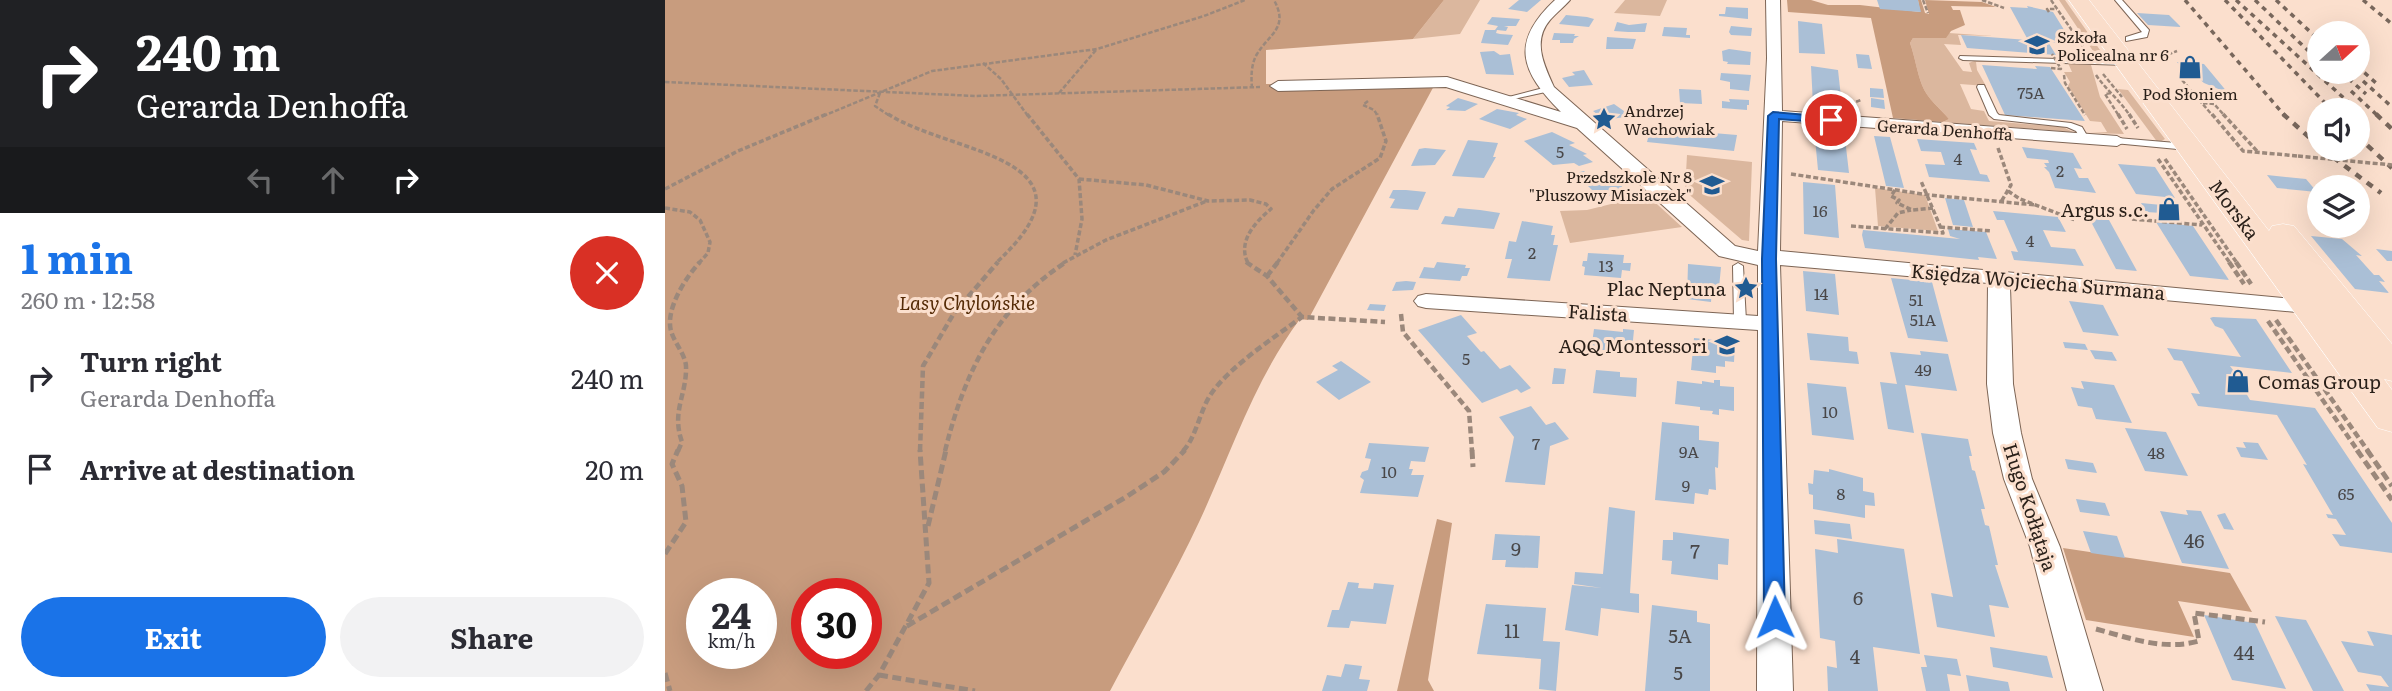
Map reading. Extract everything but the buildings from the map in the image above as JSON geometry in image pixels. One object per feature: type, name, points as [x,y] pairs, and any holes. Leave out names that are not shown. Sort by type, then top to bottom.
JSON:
[{"type":"main road","name":"Morska","points":[[2099,0],[2189,147],[2392,418]]},
{"type":"main road","name":"Morska","points":[[2060,10],[2128,51],[2392,369]]},
{"type":"street","points":[[1547,89],[1533,59],[1534,36],[1542,20],[1563,0]]},
{"type":"street","points":[[1773,0],[1769,259],[1775,691]]},
{"type":"street","points":[[1278,86],[1447,82],[1583,124]]},
{"type":"street","name":"Księdza Wojciecha Surmana","points":[[1547,89],[1727,251],[1769,259],[1999,277],[2264,308],[2307,306]]},
{"type":"street","name":"Gerarda Denhoffa","points":[[1773,116],[2117,141]]},
{"type":"street","name":"Hugo Kołłątaja","points":[[1999,277],[2000,384],[2007,433],[2018,479],[2045,547],[2085,691]]},
{"type":"street","name":"Falista","points":[[1426,301],[1770,324]]},
{"type":"lane","points":[[1963,58],[2092,61],[2128,51],[2145,32],[2118,0]]},
{"type":"lane","points":[[1981,88],[1993,115],[1997,117],[2068,125],[2079,129],[2085,139]]},
{"type":"lane","points":[[1505,99],[1547,89]]},
{"type":"lane","points":[[2117,141],[2189,147]]},
{"type":"lane","points":[[1738,266],[1740,321]]},
{"type":"path","points":[[665,189],[738,151],[932,71],[982,62],[1097,49],[1204,16],[1245,0]]},
{"type":"path","points":[[1252,88],[1251,74],[1256,55],[1271,41],[1279,27],[1280,8],[1274,0]]},
{"type":"path","points":[[1923,0],[1928,13]]},
{"type":"path","points":[[1982,0],[2004,8]]},
{"type":"path","points":[[2051,0],[2092,61],[2100,82],[2119,98],[2203,225],[2392,486]]},
{"type":"path","points":[[1059,93],[1097,49]]},
{"type":"path","points":[[2162,57],[2177,51]]},
{"type":"path","points":[[2051,68],[2061,69],[2052,54]]},
{"type":"path","points":[[982,62],[1001,79],[1079,178],[1082,219],[1075,255]]},
{"type":"path","points":[[2182,80],[2243,151],[2392,165]]},
{"type":"path","points":[[665,82],[770,85],[880,93],[1011,95],[1278,86]]},
{"type":"path","points":[[1267,276],[1301,225],[1333,187],[1370,166],[1381,156],[1386,134],[1374,110],[1363,105],[1394,82]]},
{"type":"path","points":[[866,691],[879,675],[929,583],[920,454],[923,366],[954,313],[988,271],[1017,244],[1033,218],[1036,192],[1022,170],[946,137],[898,121],[875,106],[880,93]]},
{"type":"path","points":[[2112,93],[2105,94],[2122,120]]},
{"type":"path","points":[[2202,103],[2214,104],[2258,152]]},
{"type":"path","points":[[2118,114],[2126,114]]},
{"type":"path","points":[[2224,123],[2233,124]]},
{"type":"path","points":[[1996,137],[2001,163],[2011,185],[2001,202]]},
{"type":"path","points":[[1807,176],[1929,195],[2036,205]]},
{"type":"path","points":[[1079,178],[1157,187],[1207,201],[1250,201],[1267,205],[1271,209],[1251,230],[1244,245],[1246,262],[1267,276],[1302,317]]},
{"type":"path","points":[[1851,226],[1943,233],[1921,181]]},
{"type":"path","points":[[1895,190],[1891,196],[1899,200],[1897,204],[1912,210]]},
{"type":"path","points":[[2008,191],[2075,220]]},
{"type":"path","points":[[926,534],[953,414],[975,359],[1013,303],[1049,272],[1075,255],[1207,201]]},
{"type":"path","points":[[665,208],[690,212],[700,220],[710,242],[708,253],[692,271],[673,306],[670,328],[686,365],[676,425],[682,442],[672,464],[682,486],[685,523],[665,554]]},
{"type":"path","points":[[1885,229],[1898,213],[1933,208]]},
{"type":"path","points":[[2132,219],[2203,225]]},
{"type":"path","points":[[1940,227],[1992,230]]},
{"type":"path","points":[[2264,308],[2392,500]]},
{"type":"path","points":[[1401,314],[1403,332],[1469,411],[1473,467]]},
{"type":"path","points":[[907,626],[1164,472],[1188,446],[1196,422],[1212,392],[1248,357],[1302,317],[1385,322]]},
{"type":"path","points":[[2084,627],[2162,643],[2188,644],[2199,641],[2192,616],[2194,613],[2265,622]]},
{"type":"path","points":[[665,673],[670,691]]},
{"type":"path","points":[[879,675],[975,691]]},
{"type":"shaded area","points":[[1444,0],[1480,0],[1460,34],[1413,39]]},
{"type":"shaded area","points":[[1625,0],[1667,0],[1660,16],[1614,13]]},
{"type":"shaded area","points":[[2059,0],[2065,0],[2107,60],[2099,60]]},
{"type":"shaded area","points":[[1949,33],[1993,36],[1958,35],[1961,45],[1944,44],[1963,71],[1972,72],[1969,63],[1973,61],[2005,61],[1976,62],[1977,70],[1986,86],[1960,84],[1971,109],[1984,111],[1989,121],[2063,127],[2073,132],[1943,122],[1949,119],[1924,90],[1910,43],[1913,38]]},
{"type":"shaded area","points":[[2068,63],[2091,65],[2100,97],[2124,134],[2090,133],[2107,132],[2101,122],[2090,121],[2068,86],[2070,82],[2064,72],[2072,72]]},
{"type":"shaded area","points":[[2118,89],[2128,90],[2165,139],[2158,143]]},
{"type":"shaded area","points":[[1687,155],[1752,162],[1749,241],[1742,240],[1685,191]]},
{"type":"shaded area","points":[[1875,188],[1925,195],[1938,231],[1878,226]]},
{"type":"shaded area","points":[[1647,195],[1682,227],[1570,243],[1560,211],[1587,210]]},
{"type":"green space","name":"Lasy Chylońskie","points":[[665,0],[1444,0],[1413,39],[1266,50],[1266,84],[1435,84],[1308,320],[1300,319],[1270,366],[1190,542],[1110,691],[665,691]]},
{"type":"green space","points":[[1787,0],[1811,0],[1828,5],[1860,5],[1920,12],[1918,0],[1921,0],[1925,13],[1929,14],[1925,0],[1982,2],[1996,7],[1951,6],[1953,10],[1960,10],[1965,25],[1951,31],[1946,38],[1913,38],[1910,43],[1924,90],[1949,119],[1943,122],[1893,118],[1871,18],[1788,12]]},
{"type":"green space","points":[[1437,519],[1452,523],[1428,680],[1434,691],[1397,691]]},
{"type":"green space","points":[[2063,548],[2230,573],[2252,612],[2178,601],[2194,637],[2086,620]]},
{"type":"railway","points":[[2185,0],[2284,115]]},
{"type":"railway","points":[[2225,0],[2320,98]]},
{"type":"railway","points":[[2236,0],[2344,98]]},
{"type":"railway","points":[[2255,0],[2307,50]]},
{"type":"railway","points":[[2276,0],[2307,29]]},
{"type":"railway","points":[[2363,0],[2392,24]]},
{"type":"railway","points":[[2370,78],[2376,83]]},
{"type":"railway","points":[[2355,84],[2366,94]]},
{"type":"railway","points":[[2366,84],[2392,107]]},
{"type":"railway","points":[[2351,91],[2378,116]]},
{"type":"railway","points":[[2376,114],[2392,129]]},
{"type":"railway","points":[[2284,115],[2307,135]]},
{"type":"railway","points":[[2370,148],[2392,168]]},
{"type":"railway","points":[[2338,161],[2381,193]]},
{"type":"place","name":"Szkoła Policealna nr 6","points":[[2037,45]]},
{"type":"place","name":"Pod Słoniem","points":[[2190,67]]},
{"type":"place","name":"Andrzej Wachowiak","points":[[1604,119]]},
{"type":"place","name":"Przedszkole Nr 8 \"Pluszowy Misiaczek\"","points":[[1712,185]]},
{"type":"place","name":"Argus s.c.","points":[[2169,209]]},
{"type":"place","name":"Plac Neptuna","points":[[1746,288]]},
{"type":"place","name":"AQQ Montessori","points":[[1727,345]]},
{"type":"place","name":"Comas Group","points":[[2238,381]]},
{"type":"route","points":[[1775,617],[1769,259],[1773,116],[1831,120]]}]
